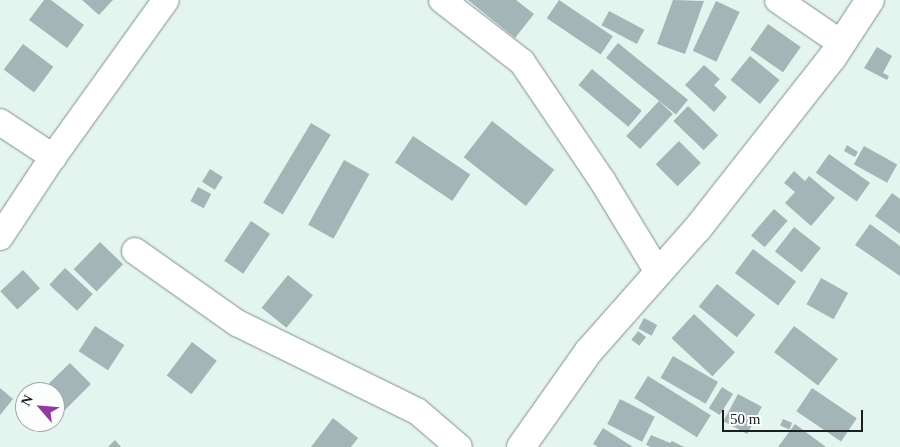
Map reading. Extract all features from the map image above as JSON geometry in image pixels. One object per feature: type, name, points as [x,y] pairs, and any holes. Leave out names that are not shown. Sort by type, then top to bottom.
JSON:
[{"type":"main road","points":[[521,447],[589,351],[698,228],[841,43],[870,0]]},
{"type":"street","points":[[0,237],[53,157],[166,0]]},
{"type":"street","points":[[442,0],[522,62],[602,180],[658,272]]},
{"type":"street","points":[[778,0],[841,43]]},
{"type":"street","points":[[0,122],[53,157]]},
{"type":"street","points":[[136,251],[237,323],[416,412],[459,447]]},
{"type":"building","points":[[44,0],[51,0],[84,25],[67,48],[29,20]]},
{"type":"building","points":[[82,0],[113,0],[99,15]]},
{"type":"building","points":[[468,0],[516,0],[534,14],[515,38]]},
{"type":"building","points":[[559,0],[613,36],[601,55],[547,18]]},
{"type":"building","points":[[673,0],[704,1],[685,54],[657,44]]},
{"type":"building","points":[[716,1],[740,12],[716,62],[693,51]]},
{"type":"building","points":[[609,11],[644,30],[637,44],[601,25]]},
{"type":"building","points":[[768,24],[801,47],[783,72],[750,49]]},
{"type":"building","points":[[618,43],[688,100],[676,114],[606,58]]},
{"type":"building","points":[[23,44],[53,67],[34,92],[4,70]]},
{"type":"building","points":[[877,47],[892,56],[883,73],[889,76],[887,80],[864,68]]},
{"type":"building","points":[[750,56],[780,80],[760,104],[730,80]]},
{"type":"building","points":[[704,65],[720,79],[714,85],[727,97],[714,112],[685,85]]},
{"type":"building","points":[[592,69],[642,111],[628,127],[579,85]]},
{"type":"building","points":[[659,101],[673,114],[640,149],[626,136]]},
{"type":"building","points":[[688,106],[718,135],[704,150],[673,121]]},
{"type":"building","points":[[492,121],[554,170],[526,206],[464,157]]},
{"type":"building","points":[[311,123],[331,135],[283,215],[263,203]]},
{"type":"building","points":[[413,136],[470,175],[452,201],[395,163]]},
{"type":"building","points":[[679,141],[701,163],[678,186],[656,164]]},
{"type":"building","points":[[847,145],[858,152],[855,157],[844,151]]},
{"type":"building","points":[[864,146],[897,164],[887,183],[854,164]]},
{"type":"building","points":[[829,154],[870,183],[857,202],[816,173]]},
{"type":"building","points":[[344,160],[369,174],[333,239],[308,225]]},
{"type":"building","points":[[210,169],[223,177],[215,190],[202,182]]},
{"type":"building","points":[[794,171],[805,181],[809,176],[835,198],[811,226],[785,203],[795,192],[784,183]]},
{"type":"building","points":[[198,187],[211,194],[204,208],[190,201]]},
{"type":"building","points":[[892,193],[900,199],[900,234],[875,216]]},
{"type":"building","points":[[774,209],[788,221],[765,247],[751,235]]},
{"type":"building","points":[[251,221],[270,234],[243,274],[224,261]]},
{"type":"building","points":[[870,224],[900,246],[900,276],[855,245]]},
{"type":"building","points":[[794,227],[821,248],[802,272],[775,251]]},
{"type":"building","points":[[100,242],[123,264],[97,292],[74,269]]},
{"type":"building","points":[[753,249],[796,281],[778,305],[735,273]]},
{"type":"building","points":[[65,268],[93,294],[77,311],[49,285]]},
{"type":"building","points":[[23,270],[40,288],[17,309],[0,291]]},
{"type":"building","points":[[288,275],[313,295],[286,328],[262,308]]},
{"type":"building","points":[[821,278],[848,293],[834,319],[806,304]]},
{"type":"building","points":[[717,284],[755,315],[737,337],[699,307]]},
{"type":"building","points":[[694,314],[735,352],[712,376],[671,338]]},
{"type":"building","points":[[644,318],[657,325],[652,336],[638,329]]},
{"type":"building","points":[[95,326],[124,345],[108,370],[79,351]]},
{"type":"building","points":[[794,326],[838,359],[818,385],[774,352]]},
{"type":"building","points":[[638,331],[646,337],[639,346],[631,340]]},
{"type":"building","points":[[192,342],[217,361],[191,394],[167,376]]},
{"type":"building","points":[[673,356],[718,382],[706,404],[660,378]]},
{"type":"building","points":[[70,363],[91,384],[65,410],[65,382],[50,382]]},
{"type":"building","points":[[648,376],[711,415],[697,437],[634,398]]},
{"type":"building","points":[[722,387],[733,394],[720,415],[709,408]]},
{"type":"building","points":[[0,388],[13,399],[0,415]]},
{"type":"building","points":[[812,388],[857,418],[841,441],[796,411]]},
{"type":"building","points":[[738,394],[762,407],[747,434],[723,421]]},
{"type":"building","points":[[620,399],[655,417],[642,442],[607,424]]},
{"type":"building","points":[[333,418],[358,438],[351,447],[311,447]]},
{"type":"building","points":[[783,419],[792,423],[789,429],[780,425]]},
{"type":"building","points":[[795,424],[826,447],[778,447]]},
{"type":"building","points":[[603,428],[633,447],[598,447],[593,444]]},
{"type":"building","points":[[651,435],[670,443],[672,441],[684,447],[651,447],[646,445]]},
{"type":"building","points":[[115,440],[121,447],[108,447]]}]
